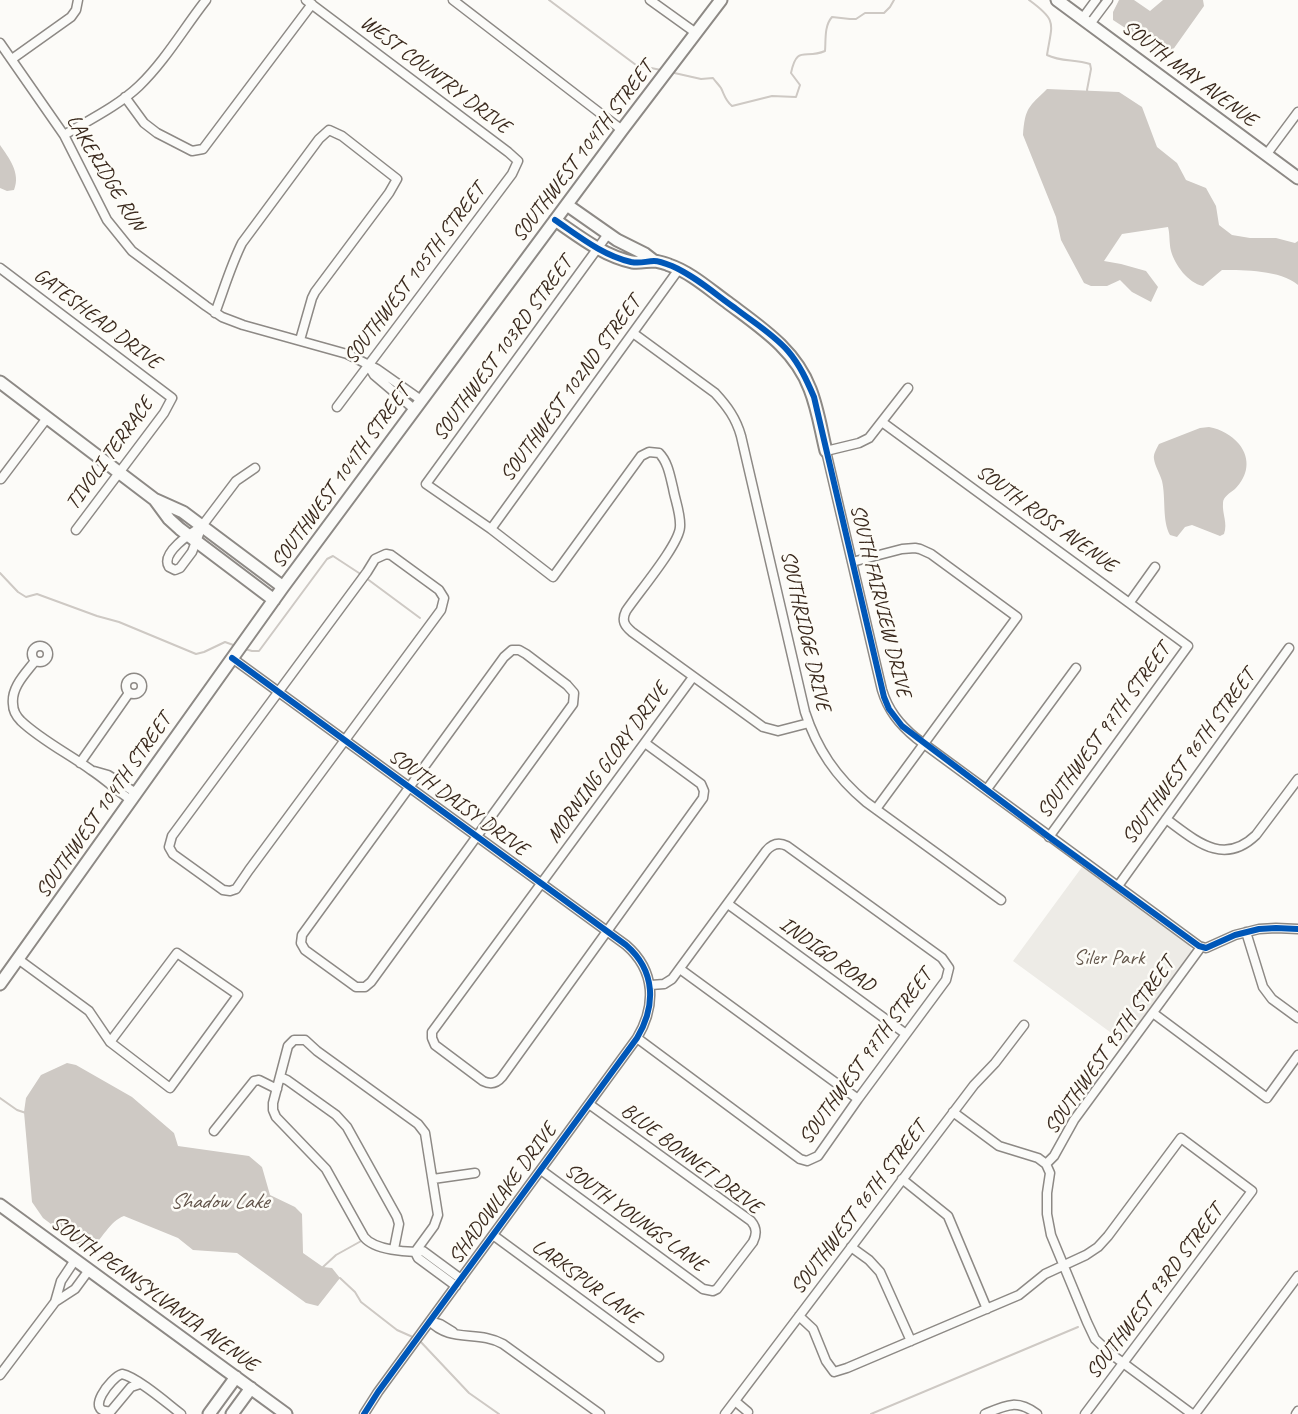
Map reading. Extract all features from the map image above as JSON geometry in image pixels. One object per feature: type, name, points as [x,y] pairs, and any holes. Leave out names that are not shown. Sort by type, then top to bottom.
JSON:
[{"type":"main road","name":"SOUTHWEST 104TH STREET","points":[[0,984],[283,586],[721,0]]},
{"type":"main road","name":"SOUTH MAY AVENUE","points":[[1057,0],[1298,178]]},
{"type":"main road","name":"SOUTH FAIRVIEW DRIVE","points":[[567,205],[608,234],[632,249],[646,254],[654,261]]},
{"type":"main road","name":"SOUTH FAIRVIEW DRIVE","points":[[555,220],[598,249],[611,255],[632,262],[654,261],[679,269],[767,332],[787,350],[802,372],[810,389],[826,452]]},
{"type":"main road","points":[[0,382],[154,498],[184,512],[283,586]]},
{"type":"main road","points":[[154,498],[173,523],[274,600]]},
{"type":"main road","name":"SOUTH PENNSYLVANIA AVENUE","points":[[0,1205],[286,1414]]},
{"type":"main road","points":[[209,1414],[236,1377]]},
{"type":"main road","points":[[232,1414],[251,1388]]},
{"type":"street","points":[[12,59],[72,17],[78,0]]},
{"type":"street","points":[[64,135],[126,97],[140,85],[206,0]]},
{"type":"street","points":[[453,0],[622,130]]},
{"type":"street","points":[[650,0],[696,33]]},
{"type":"street","points":[[1086,21],[1096,0]]},
{"type":"street","points":[[1086,21],[1108,0]]},
{"type":"street","points":[[126,97],[144,123],[158,133],[192,151],[203,149],[309,2]]},
{"type":"street","name":"WEST COUNTRY DRIVE","points":[[309,2],[518,161]]},
{"type":"street","name":"LAKERIDGE RUN","points":[[0,43],[64,135],[107,220],[126,244],[142,258],[214,312],[243,325],[347,354],[377,369],[418,404]]},
{"type":"street","points":[[1266,155],[1298,112]]},
{"type":"street","points":[[214,312],[242,243],[318,139],[329,130],[342,136],[397,179],[315,292],[300,340]]},
{"type":"street","name":"SOUTHWEST 105TH STREET","points":[[337,406],[512,174],[518,161]]},
{"type":"street","name":"SOUTHWEST 103RD STREET","points":[[491,529],[426,484],[608,234]]},
{"type":"street","name":"GATESHEAD DRIVE","points":[[0,268],[172,398]]},
{"type":"street","name":"SOUTHWEST 102ND STREET","points":[[491,529],[679,269]]},
{"type":"street","name":"SOUTHRIDGE DRIVE","points":[[633,333],[714,393],[724,403],[735,421],[741,436],[809,724],[818,747],[837,774],[856,794],[1001,900]]},
{"type":"street","name":"LAKERIDGE RUN","points":[[368,366],[374,375],[418,404]]},
{"type":"street","points":[[826,452],[859,443],[869,438],[908,388]]},
{"type":"street","name":"TIVOLI TERRACE","points":[[76,530],[164,413],[172,398]]},
{"type":"street","points":[[1,479],[47,418]]},
{"type":"street","name":"SOUTH ROSS AVENUE","points":[[882,422],[1188,646]]},
{"type":"street","points":[[491,529],[553,577],[641,456],[649,452],[659,453],[666,464],[680,519],[680,529],[674,544],[626,611],[624,622],[632,632],[754,722],[769,730],[778,731],[809,724]]},
{"type":"street","name":"SOUTH FAIRVIEW DRIVE","points":[[826,452],[886,703],[897,720],[909,732],[1201,947]]},
{"type":"street","points":[[192,538],[236,481],[255,468]]},
{"type":"street","points":[[852,562],[902,549],[920,549],[931,554],[1017,617],[876,809]]},
{"type":"street","points":[[383,555],[391,555],[439,590],[444,601],[441,610],[344,740],[239,886],[230,891],[218,887],[174,855],[169,847],[172,836],[375,559],[383,555]]},
{"type":"street","points":[[1130,602],[1155,567]]},
{"type":"street","name":"SOUTHWEST 97TH STREET","points":[[1049,836],[1188,646]]},
{"type":"street","name":"SOUTHWEST 96TH STREET","points":[[1118,886],[1289,648]]},
{"type":"street","points":[[515,650],[526,654],[567,685],[574,694],[574,699],[571,708],[476,836],[371,982],[361,988],[352,985],[305,950],[301,942],[304,931],[504,657],[515,650]]},
{"type":"street","name":"SOUTH DAISY DRIVE","points":[[234,654],[279,692],[626,945],[637,956],[651,985]]},
{"type":"street","points":[[35,661],[16,689],[13,704],[15,714],[28,726],[92,770],[104,781],[133,797]]},
{"type":"street","points":[[987,789],[1076,668]]},
{"type":"street","name":"MORNING GLORY DRIVE","points":[[607,932],[502,1077],[495,1083],[483,1081],[438,1048],[432,1041],[433,1030],[693,677]]},
{"type":"street","points":[[80,762],[129,693]]},
{"type":"street","points":[[607,932],[703,798],[704,790],[701,784],[645,742]]},
{"type":"street","points":[[1166,818],[1208,847],[1217,850],[1233,849],[1243,846],[1256,835],[1298,779]]},
{"type":"street","name":"SOUTHWEST 97TH STREET","points":[[637,1038],[800,1158],[807,1161],[818,1156],[946,980],[949,966],[942,958],[787,846],[777,844],[772,845],[766,850],[728,904]]},
{"type":"street","points":[[651,985],[664,984],[670,981],[728,904]]},
{"type":"street","name":"INDIGO ROAD","points":[[728,904],[906,1034]]},
{"type":"street","points":[[1201,947],[1206,948],[1226,938],[1246,932],[1276,928],[1298,929]]},
{"type":"street","points":[[1246,932],[1263,988],[1272,999],[1298,1018]]},
{"type":"street","name":"SOUTHWEST 95TH STREET","points":[[1046,1164],[1054,1156],[1074,1120],[1201,947]]},
{"type":"street","points":[[18,959],[89,1011],[110,1042],[170,1088],[238,995],[177,953],[110,1042]]},
{"type":"street","points":[[680,969],[858,1099]]},
{"type":"street","name":"SHADOWLAKE DRIVE","points":[[364,1414],[637,1038],[647,1018],[651,985]]},
{"type":"street","points":[[1153,1014],[1267,1098],[1298,1055]]},
{"type":"street","name":"SOUTHWEST 96TH STREET","points":[[724,1414],[979,1078],[995,1063],[1024,1025]]},
{"type":"street","points":[[415,1252],[437,1219],[438,1210],[426,1136],[421,1127],[305,1040],[294,1040],[288,1046],[273,1103],[274,1114],[283,1126],[326,1169],[367,1240],[374,1245],[394,1249],[415,1252],[423,1251],[461,1279]]},
{"type":"street","points":[[280,1077],[331,1111],[347,1127],[397,1217],[399,1224],[394,1249]]},
{"type":"street","points":[[214,1131],[254,1081],[260,1080],[277,1089]]},
{"type":"street","name":"BLUE BONNET DRIVE","points":[[589,1104],[753,1224],[756,1233],[753,1242],[719,1287],[710,1291]]},
{"type":"street","points":[[953,1112],[1000,1146],[1038,1158],[1046,1164],[1050,1173],[1047,1193],[1049,1225],[1054,1245],[1095,1339],[1103,1348],[1193,1414],[1298,1276]]},
{"type":"street","name":"SOUTHWEST 93RD STREET","points":[[1063,1266],[1086,1255],[1103,1242],[1181,1138],[1252,1191],[1085,1414]]},
{"type":"street","name":"SOUTH YOUNGS LANE","points":[[541,1170],[700,1288],[710,1291]]},
{"type":"street","points":[[433,1179],[475,1172]]},
{"type":"street","points":[[902,1179],[948,1216],[987,1309]]},
{"type":"street","name":"LARKSPUR LANE","points":[[493,1235],[659,1357]]},
{"type":"street","points":[[851,1246],[869,1260],[880,1272],[911,1341]]},
{"type":"street","points":[[415,1252],[418,1258],[456,1286]]},
{"type":"street","points":[[55,1302],[61,1280],[75,1260]]},
{"type":"street","points":[[799,1316],[813,1329],[826,1361],[834,1372],[1024,1292],[1045,1274],[1063,1266]]},
{"type":"street","points":[[0,1375],[55,1302],[75,1289],[89,1270]]},
{"type":"street","points":[[430,1321],[443,1332],[488,1337],[504,1344],[600,1414]]},
{"type":"street","points":[[140,1384],[131,1387],[111,1411],[107,1412],[100,1408],[99,1399],[117,1376],[125,1374],[140,1384],[181,1414]]},
{"type":"street","points":[[734,1401],[748,1412]]},
{"type":"street","points":[[985,1414],[1004,1406],[1015,1404],[1024,1406],[1037,1414]]},
{"type":"green space","name":"Siler Park","points":[[1082,867],[1188,943],[1192,951],[1125,1043],[1013,961]]},
{"type":"water","points":[[1119,0],[1134,0],[1150,11],[1163,0],[1203,0],[1204,6],[1172,51],[1162,52],[1113,20],[1113,12]]},
{"type":"water","points":[[1047,89],[1119,92],[1142,107],[1157,147],[1177,163],[1186,180],[1206,188],[1216,206],[1219,225],[1232,235],[1250,238],[1276,238],[1295,243],[1298,241],[1298,285],[1282,276],[1231,270],[1222,270],[1203,286],[1197,284],[1183,273],[1176,262],[1171,251],[1168,227],[1122,234],[1104,261],[1146,271],[1158,287],[1151,302],[1132,292],[1120,280],[1107,286],[1091,286],[1084,283],[1061,240],[1056,217],[1023,135],[1025,119],[1029,108]]},
{"type":"water","points":[[0,145],[15,172],[16,184],[14,190],[7,191],[0,188]]},
{"type":"water","points":[[1209,427],[1222,431],[1236,441],[1243,450],[1246,461],[1243,479],[1223,501],[1224,534],[1220,536],[1192,525],[1185,527],[1177,537],[1170,535],[1166,523],[1162,481],[1155,462],[1155,453],[1159,444],[1200,428]]},
{"type":"water","name":"Shadow Lake","points":[[67,1063],[76,1065],[132,1097],[174,1133],[178,1146],[249,1156],[262,1167],[270,1195],[295,1207],[302,1214],[303,1253],[323,1267],[332,1268],[340,1278],[318,1306],[306,1303],[237,1253],[193,1250],[178,1238],[124,1216],[110,1226],[91,1249],[84,1249],[43,1218],[32,1202],[24,1112],[26,1098],[41,1075]]},
{"type":"waterway","points":[[549,0],[636,65],[661,70]]},
{"type":"waterway","points":[[670,72],[701,79],[713,78],[721,88],[726,100],[732,106],[772,96],[796,97],[800,85],[791,73],[793,64],[803,54],[825,51],[827,29],[832,17],[856,19],[865,13],[884,13],[894,0]]},
{"type":"waterway","points":[[1029,0],[1045,13],[1051,23],[1047,55],[1058,59],[1090,64],[1088,94]]},
{"type":"waterway","points":[[245,649],[259,651],[327,559],[333,556],[362,575]]},
{"type":"waterway","points":[[0,573],[18,592],[26,597],[37,594],[119,622],[196,654],[225,642],[236,646]]},
{"type":"waterway","points":[[366,578],[420,618]]},
{"type":"waterway","points":[[0,1098],[17,1110],[26,1113]]},
{"type":"waterway","points":[[323,1267],[336,1255],[363,1240]]},
{"type":"waterway","points":[[340,1278],[355,1292],[361,1302],[397,1330],[415,1338]]},
{"type":"waterway","points":[[871,1414],[1078,1327]]},
{"type":"waterway","points":[[419,1340],[469,1393],[499,1414]]},
{"type":"cycle path","points":[[555,220],[610,255],[635,263],[661,262],[689,275],[769,334],[788,351],[796,362],[814,397],[884,697],[889,709],[902,726],[1049,837],[1199,946],[1206,948],[1235,935],[1259,929],[1298,929]]},
{"type":"cycle path","points":[[232,658],[626,945],[636,955],[648,977],[650,989],[648,1014],[637,1038],[378,1392],[364,1414]]}]
